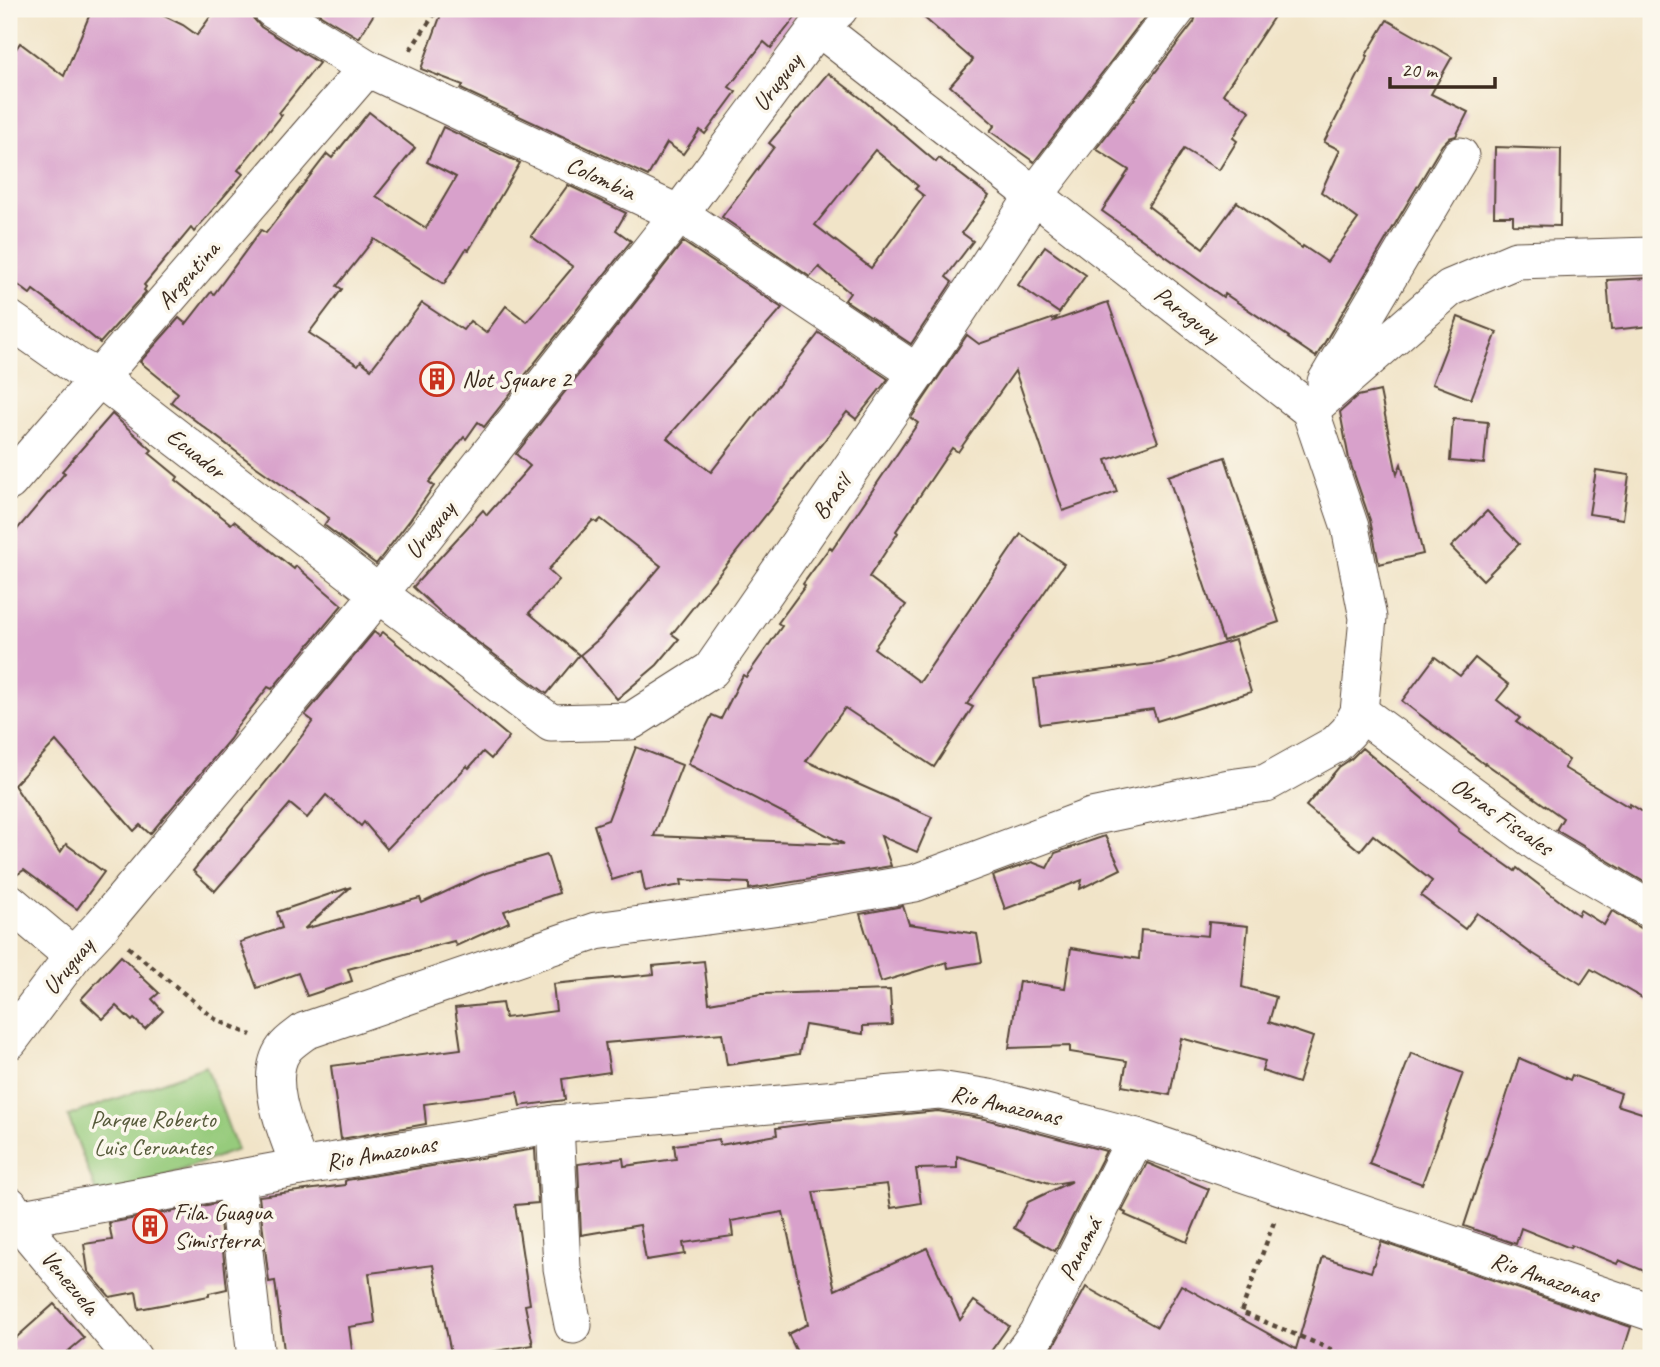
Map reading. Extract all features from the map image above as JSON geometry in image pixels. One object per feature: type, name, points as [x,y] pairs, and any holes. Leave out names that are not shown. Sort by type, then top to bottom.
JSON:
[{"type":"street","name":"Colombia","points":[[272,9],[367,68],[679,215],[917,373]]},
{"type":"street","name":"Brasil","points":[[379,594],[551,723],[631,721],[711,670],[917,373],[1034,196],[1177,9]]},
{"type":"street","name":"Paraguay","points":[[828,18],[1034,196],[1310,410]]},
{"type":"street","name":"Uruguay","points":[[9,1041],[74,956],[379,594],[679,215],[828,18]]},
{"type":"street","name":"Argentina","points":[[9,482],[367,68]]},
{"type":"street","points":[[284,1049],[305,1031],[596,931],[787,905],[915,883],[1091,817],[1229,788],[1266,783],[1336,744],[1349,731],[1359,712],[1368,618],[1350,527],[1310,410],[1460,156]]},
{"type":"street","points":[[1310,410],[1450,288],[1516,260],[1651,256]]},
{"type":"street","name":"Ecuador","points":[[9,319],[76,366],[99,378],[379,594]]},
{"type":"street","name":"Obras Fiscales","points":[[1359,712],[1542,846],[1651,910]]},
{"type":"street","points":[[9,902],[74,956]]},
{"type":"street","name":"Rio Amazonas","points":[[284,1049],[276,1068],[275,1084],[281,1117],[300,1167],[555,1124],[939,1090],[989,1098],[1136,1137],[1651,1312]]},
{"type":"street","points":[[555,1124],[562,1268],[573,1325]]},
{"type":"street","name":"Panamá","points":[[1019,1358],[1037,1334],[1136,1137]]},
{"type":"street","points":[[13,1212],[300,1167]]},
{"type":"street","points":[[236,1179],[256,1358]]},
{"type":"street","name":"Venezuela","points":[[13,1212],[133,1358]]},
{"type":"path","points":[[102,925],[215,1019],[284,1049]]},
{"type":"path","points":[[1286,1189],[1241,1311],[1352,1358]]},
{"type":"green space","name":"Parque Roberto Luis Cervantes","points":[[206,1066],[237,1150],[99,1200],[68,1116]]},
{"type":"building","points":[[92,9],[150,9],[197,35],[216,9],[251,9],[253,18],[261,27],[319,63],[238,170],[243,174],[194,232],[191,228],[144,285],[146,292],[100,343],[33,290],[30,294],[9,278],[9,59],[20,43],[64,76]]},
{"type":"building","points":[[311,9],[377,9],[359,38]]},
{"type":"building","points":[[443,9],[802,9],[771,48],[764,42],[729,87],[736,92],[705,134],[700,130],[683,154],[667,143],[648,176],[461,89],[463,85],[421,69]]},
{"type":"building","points":[[914,9],[1151,9],[1034,162],[990,131],[995,125],[950,86],[973,60]]},
{"type":"building","points":[[1198,9],[1279,9],[1223,94],[1250,111],[1233,138],[1237,141],[1219,170],[1184,149],[1148,206],[1203,248],[1237,202],[1302,248],[1303,246],[1327,262],[1358,219],[1321,192],[1340,150],[1324,142],[1368,56],[1366,55],[1387,20],[1452,57],[1431,94],[1468,112],[1456,136],[1449,138],[1442,145],[1316,357],[1225,294],[1223,297],[1102,211],[1129,170],[1096,149],[1194,22]]},
{"type":"building","points":[[828,73],[936,162],[939,158],[989,196],[962,233],[973,241],[946,277],[952,282],[911,344],[845,300],[850,293],[819,267],[810,277],[722,217],[774,147],[769,143]],"holes":[[[875,150],[918,186],[915,189],[924,196],[871,268],[815,225]]]},
{"type":"building","points":[[369,112],[415,148],[376,196],[426,228],[456,177],[427,162],[443,127],[520,163],[469,250],[466,249],[444,284],[374,239],[337,286],[342,289],[309,333],[358,365],[361,361],[371,369],[422,303],[463,330],[470,321],[486,333],[506,306],[527,322],[573,267],[531,236],[568,185],[626,213],[616,230],[631,241],[484,427],[478,422],[466,439],[464,437],[429,482],[434,486],[376,564],[324,525],[329,518],[171,402],[178,393],[140,362],[179,318],[186,324],[211,292],[214,294],[261,230],[266,233],[327,154],[332,158]]},
{"type":"building","points":[[1495,147],[1561,149],[1560,226],[1513,225],[1513,216],[1494,216]]},
{"type":"building","points":[[683,242],[782,308],[667,438],[711,472],[819,333],[888,379],[856,419],[847,412],[672,634],[679,639],[657,665],[617,699],[580,655],[600,638],[661,566],[601,519],[597,523],[593,520],[548,570],[559,580],[529,613],[579,655],[547,694],[452,623],[413,587],[483,510],[487,515],[530,466],[516,454]]},
{"type":"building","points":[[1045,246],[1086,275],[1059,313],[1018,285]]},
{"type":"building","points":[[1651,278],[1651,326],[1611,330],[1607,280]]},
{"type":"building","points":[[1108,302],[1158,442],[1106,460],[1117,492],[1063,511],[1015,371],[958,452],[952,448],[896,531],[898,533],[869,577],[906,605],[874,648],[920,682],[1021,534],[1064,564],[967,704],[973,707],[934,767],[845,708],[806,761],[932,817],[917,852],[881,836],[891,866],[749,889],[749,883],[681,880],[682,885],[645,891],[641,871],[612,880],[594,825],[608,820],[636,747],[682,765],[654,836],[844,844],[688,764],[712,715],[721,719],[743,675],[746,677],[782,626],[778,623],[805,586],[803,584],[830,547],[832,550],[918,423],[911,418],[967,335],[979,344]]},
{"type":"building","points":[[1458,317],[1497,332],[1471,399],[1432,384]]},
{"type":"building","points":[[1380,391],[1397,474],[1401,464],[1423,554],[1379,564],[1370,520],[1349,459],[1340,412],[1358,396]]},
{"type":"building","points":[[112,414],[152,450],[149,453],[178,477],[176,480],[231,524],[234,521],[294,569],[296,566],[342,605],[272,689],[268,687],[230,739],[150,834],[140,825],[134,831],[56,741],[14,785],[60,853],[66,844],[104,872],[77,909],[24,870],[9,880],[9,539],[65,473],[62,471]]},
{"type":"building","points":[[1453,419],[1488,422],[1484,464],[1450,461]]},
{"type":"building","points":[[1225,457],[1279,622],[1223,641],[1168,476]]},
{"type":"building","points":[[1596,470],[1629,475],[1623,519],[1589,514]]},
{"type":"building","points":[[1487,511],[1519,544],[1483,580],[1451,547]]},
{"type":"building","points":[[374,632],[379,636],[383,632],[509,737],[491,759],[483,752],[469,768],[467,766],[387,849],[364,822],[361,826],[326,795],[307,818],[290,804],[215,891],[193,871],[283,761],[313,721],[305,715]]},
{"type":"building","points":[[1235,640],[1251,692],[1157,721],[1153,709],[1040,724],[1034,679],[1160,663]]},
{"type":"building","points":[[1435,657],[1460,676],[1475,658],[1509,685],[1497,700],[1520,718],[1516,722],[1569,760],[1564,768],[1651,817],[1651,886],[1556,830],[1563,818],[1484,764],[1402,701]]},
{"type":"building","points":[[1362,748],[1459,829],[1458,831],[1515,871],[1517,868],[1578,915],[1580,910],[1604,925],[1612,911],[1640,928],[1651,931],[1651,1003],[1591,969],[1581,984],[1532,954],[1477,913],[1465,929],[1421,896],[1432,881],[1373,835],[1360,851],[1306,806],[1339,767]]},
{"type":"building","points":[[1105,836],[1121,869],[1080,889],[1082,880],[1005,909],[993,876],[1032,862],[1047,868],[1055,853]]},
{"type":"building","points":[[547,855],[559,893],[504,911],[509,922],[456,946],[454,941],[348,969],[352,981],[307,996],[298,973],[257,988],[240,942],[282,928],[277,912],[351,887],[304,929],[420,898],[422,903],[486,873]]},
{"type":"building","points":[[903,906],[909,924],[977,934],[982,962],[948,968],[947,962],[881,982],[860,914]]},
{"type":"building","points":[[1209,922],[1248,926],[1242,987],[1276,997],[1269,1022],[1313,1037],[1298,1083],[1262,1071],[1265,1061],[1181,1038],[1170,1095],[1122,1086],[1127,1061],[1070,1052],[1070,1046],[1009,1048],[1019,981],[1065,988],[1071,948],[1139,959],[1141,930],[1208,936]]},
{"type":"building","points":[[121,956],[159,993],[152,999],[163,1011],[145,1029],[116,1006],[103,1019],[81,999]]},
{"type":"building","points":[[704,961],[709,1003],[761,994],[890,990],[892,1025],[863,1026],[863,1034],[805,1025],[799,1054],[727,1065],[722,1033],[605,1043],[610,1072],[562,1079],[565,1100],[520,1106],[517,1092],[424,1104],[426,1124],[341,1139],[331,1066],[461,1049],[455,1008],[502,1003],[505,1018],[556,1011],[553,984],[654,974],[653,966]]},
{"type":"building","points":[[1411,1053],[1463,1073],[1422,1184],[1369,1164]]},
{"type":"building","points":[[1519,1058],[1570,1080],[1572,1075],[1621,1093],[1617,1105],[1651,1116],[1651,1274],[1619,1260],[1617,1264],[1521,1228],[1516,1244],[1464,1226]]},
{"type":"building","points":[[938,1111],[985,1119],[1106,1151],[1055,1251],[1014,1228],[1028,1202],[1072,1181],[1053,1184],[957,1156],[957,1168],[916,1169],[921,1203],[891,1208],[887,1184],[813,1192],[835,1290],[927,1248],[960,1320],[974,1301],[1009,1326],[986,1358],[800,1358],[788,1334],[808,1324],[783,1212],[731,1221],[733,1236],[683,1243],[685,1254],[646,1260],[640,1225],[581,1235],[578,1164],[623,1158],[624,1166],[676,1159],[674,1145],[719,1139],[720,1145],[777,1135],[776,1128]]},
{"type":"building","points":[[535,1149],[538,1203],[515,1205],[530,1304],[525,1305],[533,1345],[452,1358],[433,1265],[369,1273],[375,1323],[349,1327],[353,1358],[285,1358],[275,1281],[269,1282],[259,1196],[345,1185],[347,1180]]},
{"type":"building","points":[[1147,1163],[1209,1189],[1187,1242],[1125,1215],[1122,1211]]},
{"type":"building","points":[[218,1203],[227,1289],[209,1293],[209,1296],[139,1309],[136,1292],[110,1297],[88,1271],[84,1244],[112,1240],[109,1223]]},
{"type":"building","points":[[1381,1242],[1631,1327],[1621,1358],[1047,1358],[1086,1287],[1157,1327],[1181,1285],[1296,1349],[1323,1257],[1371,1272]]},
{"type":"building","points":[[54,1304],[84,1338],[60,1358],[22,1358],[9,1344]]},
{"type":"place","name":"Not Square 2","points":[[437,379]]},
{"type":"place","name":"Fila. Guagua Simisterra","points":[[150,1226]]}]
